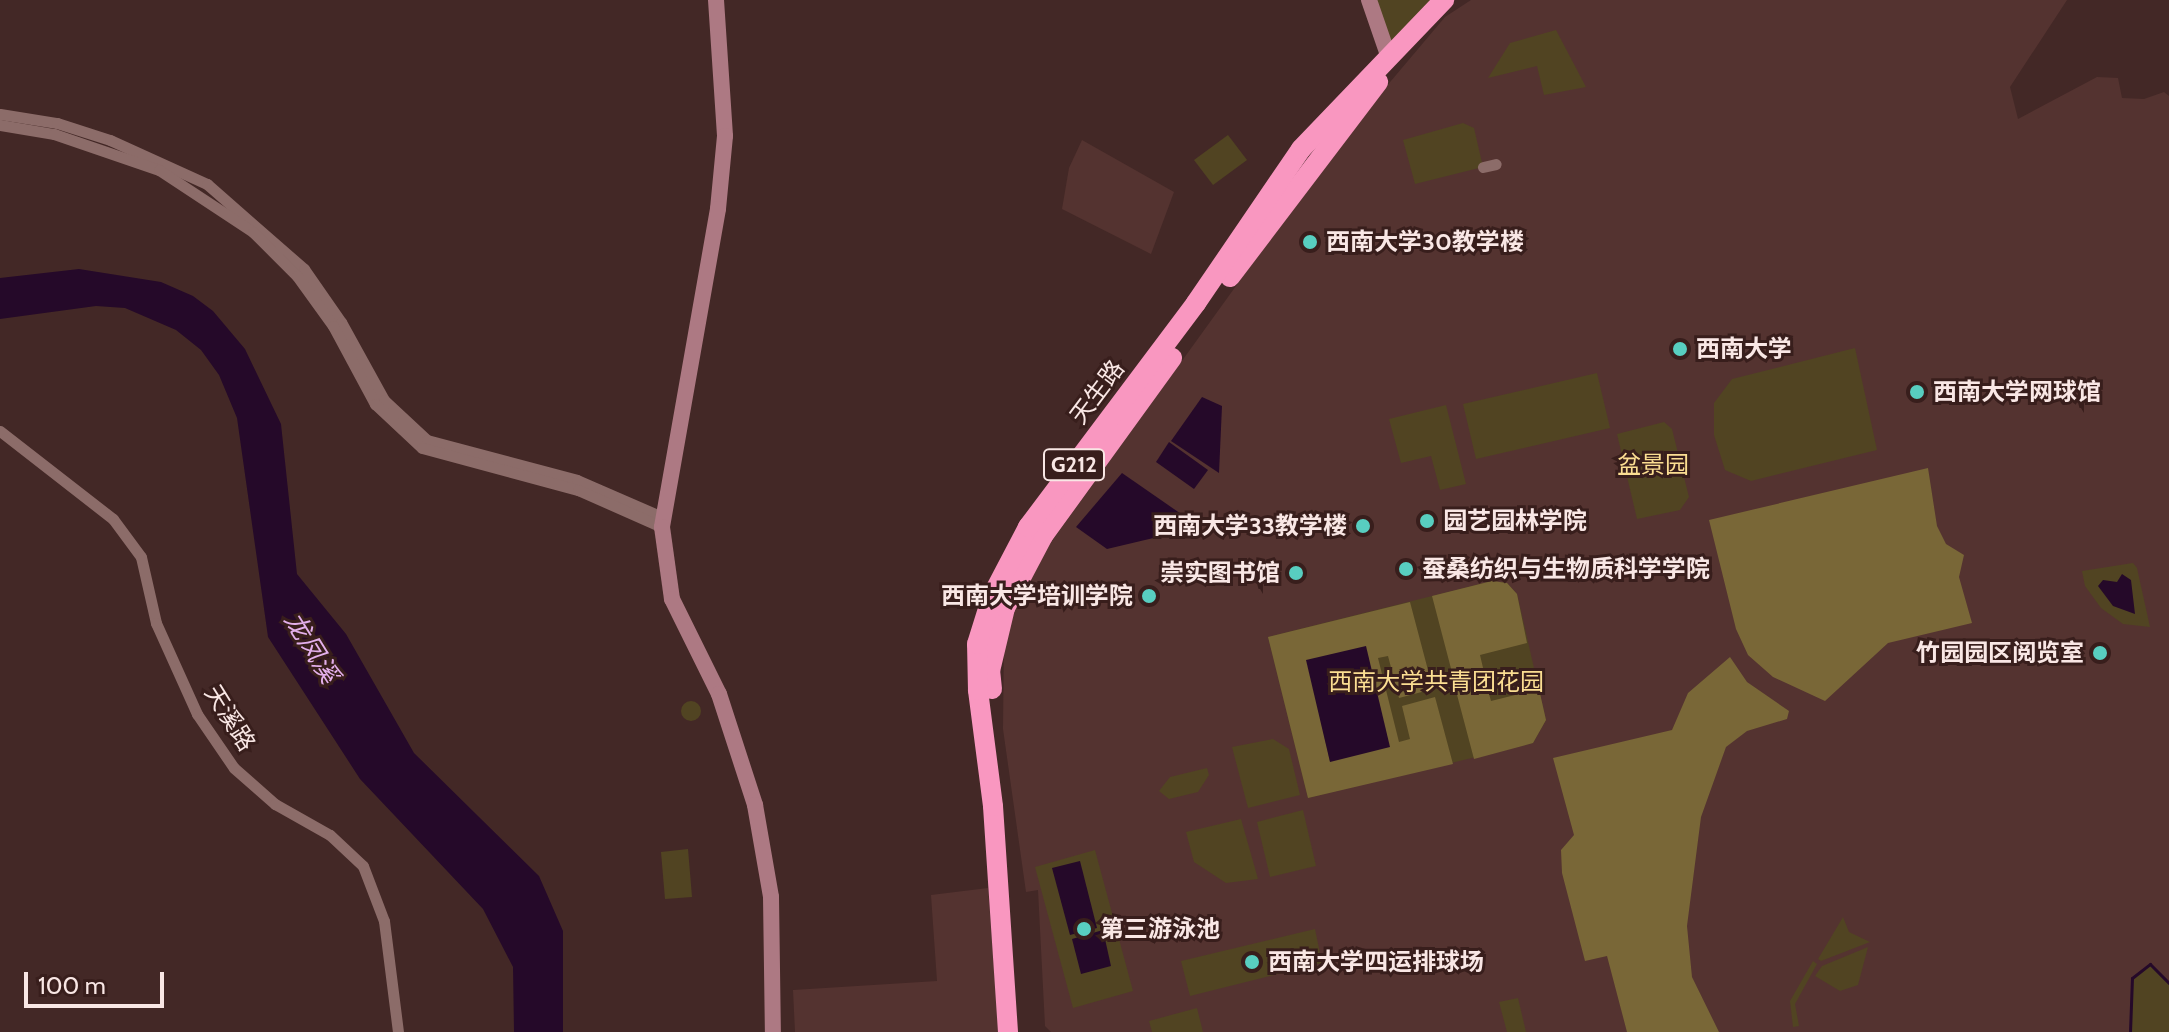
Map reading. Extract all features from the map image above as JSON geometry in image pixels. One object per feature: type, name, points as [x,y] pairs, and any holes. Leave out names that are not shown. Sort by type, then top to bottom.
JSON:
[{"type":"highway","name":"天生路","points":[[1008,1032],[993,806],[978,690],[977,644],[992,596],[1028,527],[1196,303],[1301,149],[1444,0]]},
{"type":"highway","name":"天生路","points":[[1018,1032],[990,671],[1005,608],[1043,536],[1323,149],[1401,56],[1460,0]]},
{"type":"street","points":[[716,0],[725,136],[718,209],[662,522],[672,599],[719,694],[755,805],[771,897],[773,1032]]},
{"type":"street","points":[[1369,0],[1388,55]]},
{"type":"street","points":[[0,114],[57,123],[110,140],[207,184],[304,269],[341,322],[384,400],[427,440],[577,480],[662,522]]},
{"type":"street","points":[[0,125],[54,134],[159,170],[253,232],[297,276],[333,326],[375,404],[422,448],[578,490],[662,522]]},
{"type":"street","points":[[1483,167],[1496,164]]},
{"type":"street","name":"天溪路","points":[[0,431],[113,519],[141,557],[156,623],[197,714],[234,768],[275,804],[330,835],[363,866],[384,921],[398,1032]]},
{"type":"shaded area","name":"西南大学","points":[[1471,0],[2067,0],[2010,87],[2018,119],[2097,77],[2118,78],[2122,98],[2144,99],[2164,92],[2169,96],[2169,983],[2150,964],[2132,978],[2130,1032],[1051,1032],[1045,1026],[1038,890],[1026,892],[1003,729],[1004,635],[1039,559],[1342,139],[1445,17]]},
{"type":"shaded area","points":[[1082,140],[1174,192],[1151,254],[1062,209],[1069,168]]},
{"type":"shaded area","points":[[1928,468],[1937,526],[1946,544],[1964,555],[1959,577],[1972,623],[1888,643],[1825,701],[1773,677],[1748,655],[1736,629],[1709,520]]},
{"type":"shaded area","points":[[1492,581],[1507,583],[1517,594],[1527,643],[1480,655],[1484,672],[1454,680],[1432,596]]},
{"type":"shaded area","points":[[1410,602],[1433,689],[1399,698],[1388,656],[1378,658],[1399,742],[1410,739],[1402,706],[1435,697],[1453,764],[1308,798],[1268,637]],"holes":[[[1366,647],[1330,761],[1307,661]]]},
{"type":"shaded area","points":[[1730,657],[1747,682],[1789,711],[1787,719],[1747,731],[1726,747],[1701,817],[1687,926],[1692,977],[1719,1032],[1627,1032],[1607,956],[1585,961],[1562,873],[1561,850],[1574,835],[1553,758],[1672,730],[1688,693]]},
{"type":"shaded area","points":[[1486,683],[1491,701],[1539,689],[1546,720],[1533,743],[1474,759],[1456,691]]},
{"type":"shaded area","points":[[988,888],[999,1032],[795,1032],[793,990],[937,981],[931,895]]},
{"type":"green space","points":[[1369,0],[1444,0],[1388,55]]},
{"type":"green space","points":[[1556,30],[1586,87],[1544,95],[1537,66],[1488,78],[1510,43]]},
{"type":"green space","points":[[1463,123],[1474,128],[1483,167],[1415,184],[1403,140]]},
{"type":"green space","points":[[1228,135],[1247,160],[1213,185],[1194,160]]},
{"type":"green space","points":[[1855,348],[1877,450],[1751,481],[1725,470],[1714,435],[1714,403],[1732,379]]},
{"type":"green space","points":[[1597,373],[1610,428],[1476,459],[1463,404]]},
{"type":"green space","points":[[1446,405],[1466,484],[1440,490],[1431,456],[1401,463],[1389,419]]},
{"type":"green space","name":"盆景园","points":[[1664,422],[1672,429],[1689,497],[1680,510],[1637,519],[1617,434]]},
{"type":"green space","points":[[2133,563],[2137,568],[2150,627],[2123,624],[2101,608],[2085,586],[2082,571]]},
{"type":"green space","name":"西南大学共青团花园","points":[[1492,581],[1507,583],[1517,594],[1546,720],[1533,743],[1308,798],[1268,637]]},
{"type":"green space","points":[[691,701],[698,704],[701,711],[698,718],[691,721],[684,718],[681,711],[684,704]]},
{"type":"green space","points":[[1273,739],[1289,749],[1300,795],[1248,808],[1232,747]]},
{"type":"green space","points":[[1207,768],[1209,775],[1198,792],[1169,799],[1159,791],[1170,777]]},
{"type":"green space","points":[[1303,810],[1316,866],[1270,877],[1257,822]]},
{"type":"green space","points":[[1241,819],[1258,879],[1226,883],[1194,862],[1186,832]]},
{"type":"green space","points":[[688,849],[692,897],[665,899],[661,852]]},
{"type":"green space","name":"第三游泳池","points":[[1095,850],[1133,991],[1073,1008],[1035,867]]},
{"type":"green space","points":[[1843,917],[1849,932],[1870,942],[1821,961],[1818,959]]},
{"type":"green space","name":"西南大学四运排球场","points":[[1315,929],[1322,963],[1190,996],[1181,961]]},
{"type":"green space","points":[[1868,947],[1858,985],[1840,991],[1815,976],[1822,966]]},
{"type":"green space","points":[[1813,961],[1817,964],[1795,1004],[1799,1026],[1793,1027],[1790,1001]]},
{"type":"green space","points":[[2150,964],[2169,983],[2169,1032],[2130,1032],[2132,978]]},
{"type":"green space","points":[[1518,998],[1526,1032],[1507,1032],[1499,1002]]},
{"type":"green space","points":[[1197,1008],[1203,1032],[1152,1032],[1149,1021]]},
{"type":"water","name":"龙凤溪","points":[[79,269],[161,282],[193,296],[213,311],[245,349],[281,424],[297,574],[346,634],[414,753],[539,876],[563,931],[563,1032],[514,1032],[513,967],[483,909],[360,779],[268,637],[237,418],[219,375],[201,350],[176,330],[125,308],[96,306],[0,319],[0,278]]},
{"type":"water","points":[[1202,397],[1222,406],[1219,473],[1171,441]]},
{"type":"water","points":[[1169,442],[1208,470],[1194,489],[1156,462]]},
{"type":"water","points":[[1122,473],[1184,516],[1183,531],[1107,549],[1076,527]]},
{"type":"water","points":[[2122,574],[2131,580],[2135,614],[2113,606],[2098,586],[2103,580],[2117,582]]},
{"type":"water","points":[[1366,646],[1390,747],[1330,762],[1306,660]]},
{"type":"water","points":[[1080,861],[1097,928],[1070,935],[1052,868]]},
{"type":"water","points":[[1103,930],[1111,966],[1081,974],[1072,939]]},
{"type":"waterway","points":[[2130,1032],[2132,978],[2150,964],[2169,983]]},
{"type":"place","name":"西南大学30教学楼","points":[[1310,242]]},
{"type":"place","name":"西南大学","points":[[1680,349]]},
{"type":"place","name":"西南大学网球馆","points":[[1917,392]]},
{"type":"place","name":"园艺园林学院","points":[[1427,521]]},
{"type":"place","name":"西南大学33教学楼","points":[[1363,526]]},
{"type":"place","name":"蚕桑纺织与生物质科学学院","points":[[1406,569]]},
{"type":"place","name":"崇实图书馆","points":[[1296,573]]},
{"type":"place","name":"西南大学培训学院","points":[[1149,596]]},
{"type":"place","name":"竹园园区阅览室","points":[[2100,653]]},
{"type":"place","name":"第三游泳池","points":[[1084,929]]},
{"type":"place","name":"西南大学四运排球场","points":[[1252,962]]}]
